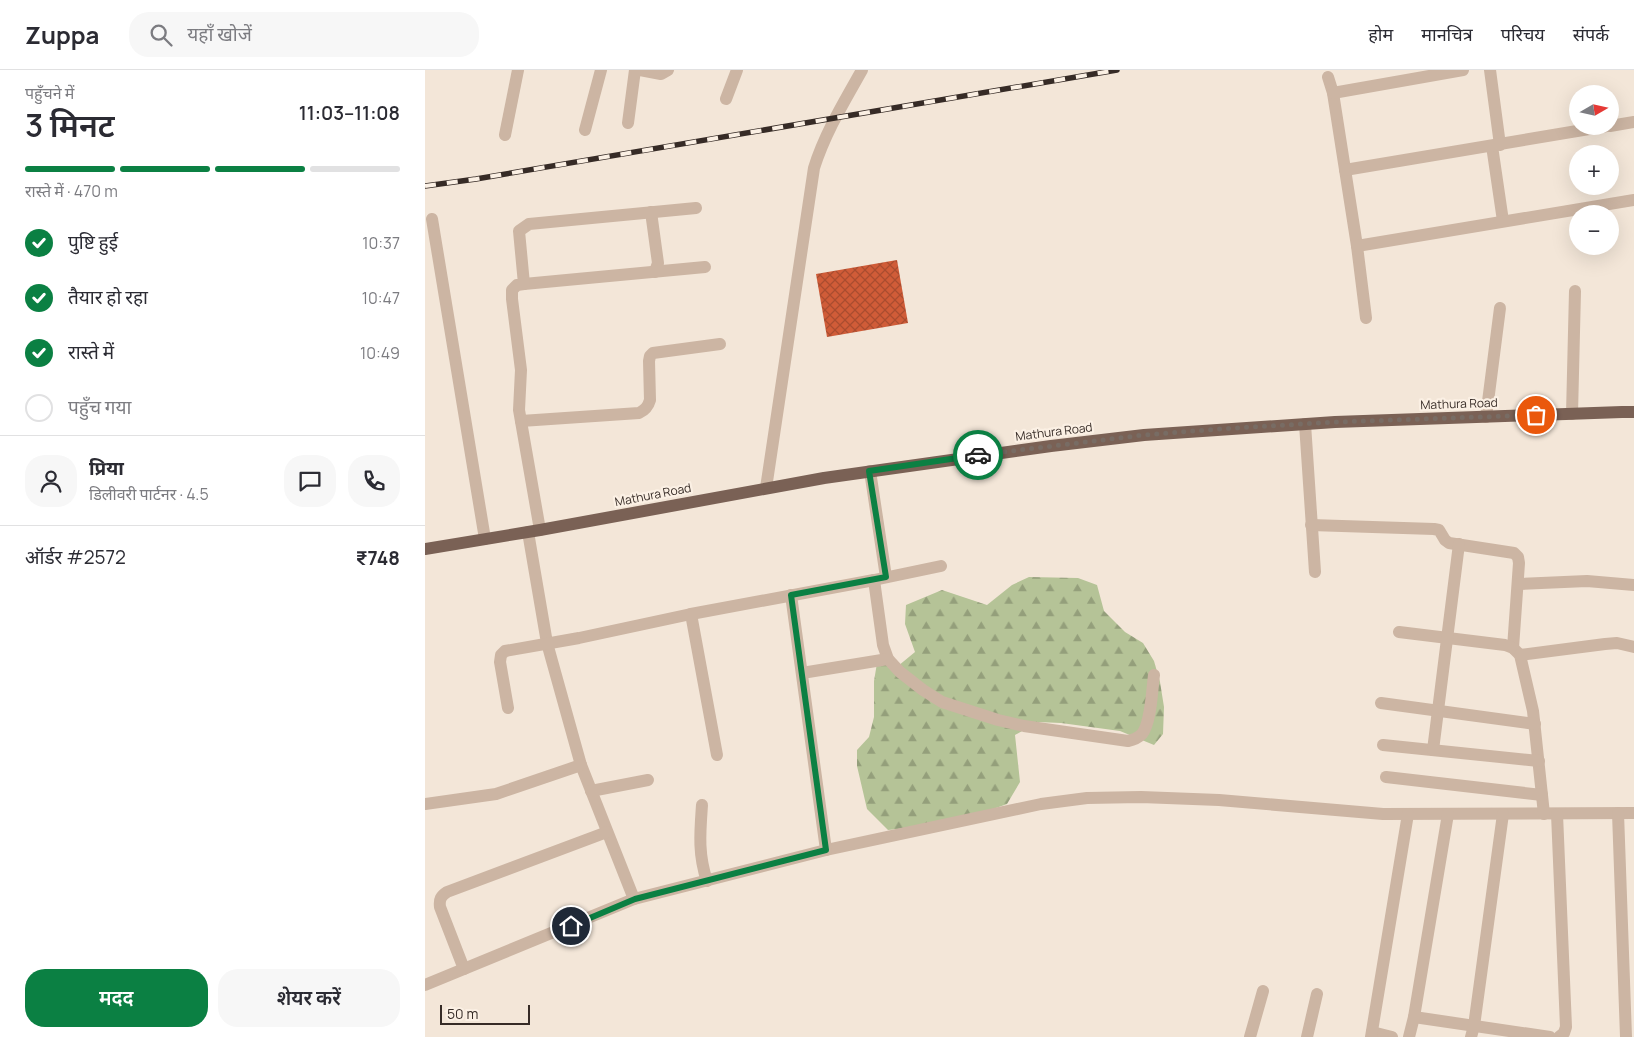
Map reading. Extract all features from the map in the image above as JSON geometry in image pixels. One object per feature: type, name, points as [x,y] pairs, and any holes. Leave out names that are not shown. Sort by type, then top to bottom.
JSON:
[{"type":"main road","name":"Mathura Road","points":[[425,549],[869,471],[1135,436],[1305,424],[1634,412]]},
{"type":"street","points":[[505,135],[518,70]]},
{"type":"street","points":[[585,130],[601,70]]},
{"type":"street","points":[[628,123],[635,70]]},
{"type":"street","points":[[640,70],[661,74],[668,70]]},
{"type":"street","points":[[726,99],[737,70]]},
{"type":"street","points":[[765,488],[814,168],[834,118],[862,70]]},
{"type":"street","points":[[1333,93],[1463,70]]},
{"type":"street","points":[[1490,70],[1503,221]]},
{"type":"street","points":[[1328,77],[1333,93],[1357,246],[1366,318]]},
{"type":"street","points":[[1619,124],[1634,122]]},
{"type":"street","points":[[1345,170],[1569,133]]},
{"type":"street","points":[[1357,246],[1634,200]]},
{"type":"street","points":[[524,284],[519,231],[529,224],[696,208]]},
{"type":"street","points":[[651,212],[658,263],[655,272]]},
{"type":"street","points":[[432,219],[485,539]]},
{"type":"street","points":[[635,899],[581,765],[547,643],[519,410],[521,370],[512,290],[517,285],[524,284],[705,267]]},
{"type":"street","points":[[1572,414],[1575,291]]},
{"type":"street","points":[[1486,417],[1500,308]]},
{"type":"street","points":[[521,421],[639,413],[649,406],[649,361],[653,352],[720,344]]},
{"type":"street","points":[[1305,424],[1315,572]]},
{"type":"street","points":[[869,471],[880,578],[883,645],[888,659],[900,672],[923,690],[942,702],[998,720],[1024,726],[1128,741],[1137,739],[1143,733],[1147,722],[1154,675]]},
{"type":"street","points":[[1311,525],[1434,529],[1439,530],[1449,543],[1514,553],[1519,563],[1517,651],[1533,711],[1543,794],[1551,814],[1566,1027],[1564,1033],[1559,1037]]},
{"type":"street","points":[[1433,750],[1459,544]]},
{"type":"street","points":[[508,708],[500,662],[501,655],[505,651],[941,566]]},
{"type":"street","points":[[1518,584],[1587,581],[1634,585]]},
{"type":"street","points":[[791,595],[826,850]]},
{"type":"street","points":[[691,614],[717,755]]},
{"type":"street","points":[[1399,632],[1505,645],[1517,651],[1605,644],[1634,647]]},
{"type":"street","points":[[802,673],[888,659]]},
{"type":"street","points":[[1381,703],[1535,724]]},
{"type":"street","points":[[1383,745],[1539,761]]},
{"type":"street","points":[[425,804],[497,794],[581,765]]},
{"type":"street","points":[[1386,776],[1543,794]]},
{"type":"street","points":[[591,791],[648,780]]},
{"type":"street","points":[[425,985],[635,899],[826,850],[1041,804],[1087,798],[1141,797],[1219,800],[1383,814],[1634,813]]},
{"type":"street","points":[[702,805],[699,841],[700,854],[707,881]]},
{"type":"street","points":[[1619,813],[1628,889],[1630,1015],[1627,1037]]},
{"type":"street","points":[[1392,1037],[1371,1034],[1408,814]]},
{"type":"street","points":[[1409,1037],[1415,1017],[1447,814]]},
{"type":"street","points":[[1473,1032],[1503,814]]},
{"type":"street","points":[[464,969],[439,907],[441,896],[447,892],[607,832]]},
{"type":"street","points":[[1250,1037],[1263,990]]},
{"type":"street","points":[[1307,1037],[1317,994]]},
{"type":"street","points":[[1415,1017],[1473,1032],[1550,1037]]},
{"type":"green space","points":[[1029,577],[1078,578],[1097,585],[1104,611],[1125,632],[1143,643],[1154,661],[1164,707],[1163,734],[1154,745],[1120,731],[1061,723],[1038,722],[1015,735],[1020,782],[1007,804],[955,823],[888,830],[867,809],[857,766],[857,750],[869,737],[874,717],[874,681],[877,663],[898,666],[915,652],[905,624],[906,605],[942,590],[987,605],[1012,585]]},
{"type":"building","points":[[897,260],[908,323],[827,337],[816,274]]},
{"type":"railway","points":[[425,186],[476,179],[1117,70]]},
{"type":"way so far","points":[[978,455],[1144,435],[1219,429],[1335,422],[1536,415]]},
{"type":"route","points":[[571,926],[635,899],[826,850],[791,595],[886,577],[869,471],[978,455]]}]
